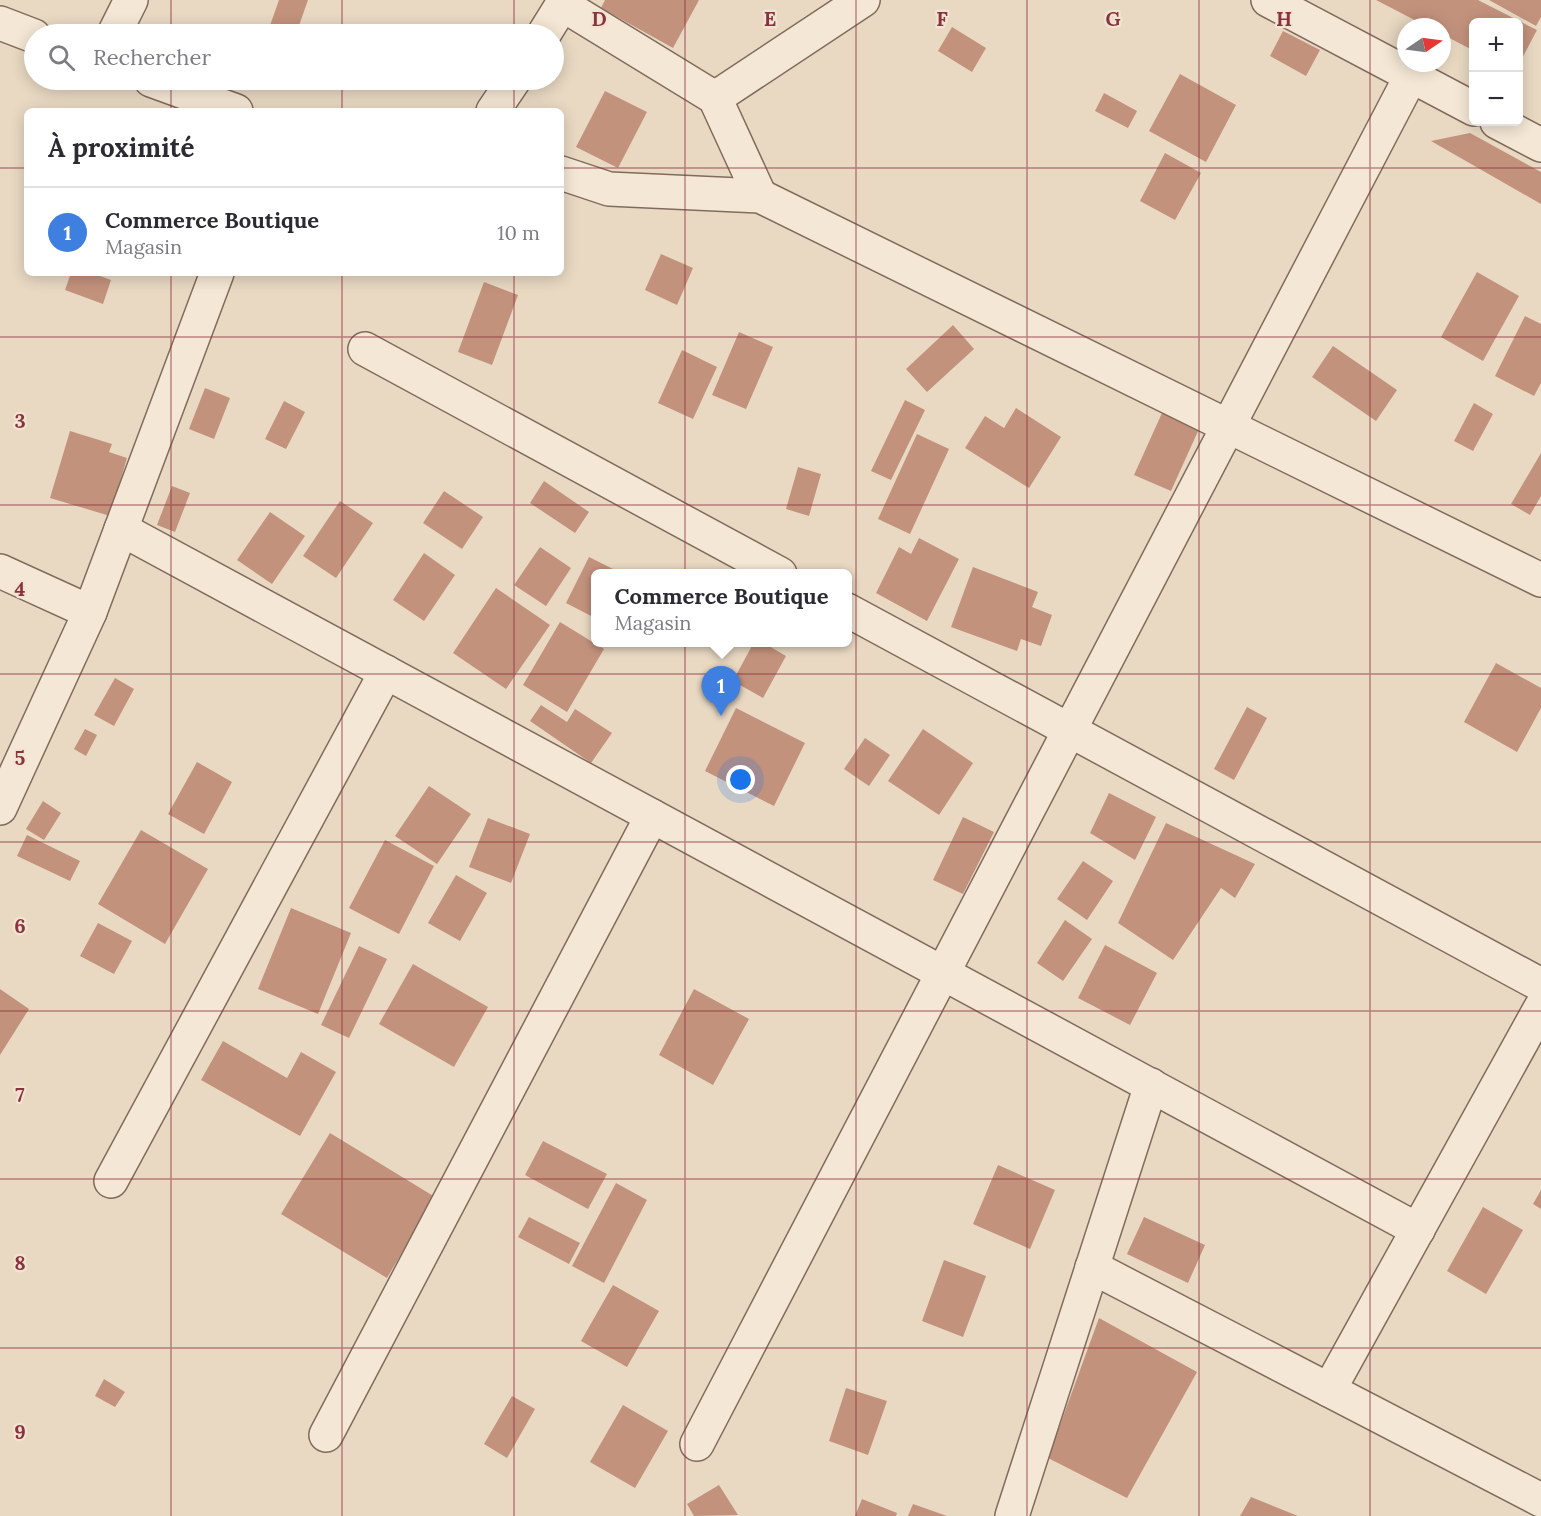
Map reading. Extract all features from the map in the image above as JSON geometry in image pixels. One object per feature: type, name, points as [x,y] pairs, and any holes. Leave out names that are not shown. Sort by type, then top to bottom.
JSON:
[{"type":"street","points":[[119,24],[131,0]]},
{"type":"street","points":[[715,98],[862,0]]},
{"type":"street","points":[[1268,0],[1469,107]]},
{"type":"street","points":[[550,24],[564,2],[715,98],[760,196]]},
{"type":"street","points":[[0,23],[24,32]]},
{"type":"street","points":[[697,1444],[1411,76]]},
{"type":"street","points":[[178,90],[228,108]]},
{"type":"street","points":[[495,108],[507,90]]},
{"type":"street","points":[[1505,126],[1541,145]]},
{"type":"street","points":[[564,174],[609,189],[760,196],[1541,580]]},
{"type":"street","points":[[0,808],[90,612],[216,276]]},
{"type":"street","points":[[365,349],[773,569]]},
{"type":"street","points":[[121,529],[1418,1230]]},
{"type":"street","points":[[0,571],[90,612]]},
{"type":"street","points":[[852,613],[1541,985]]},
{"type":"street","points":[[111,1180],[386,672]]},
{"type":"street","points":[[326,1435],[652,816]]},
{"type":"street","points":[[1329,1390],[1541,1006]]},
{"type":"street","points":[[1012,1516],[1151,1085]]},
{"type":"street","points":[[1092,1267],[1541,1500]]},
{"type":"building","points":[[279,0],[308,0],[300,24],[271,24]]},
{"type":"building","points":[[605,0],[699,0],[673,48],[601,8]]},
{"type":"building","points":[[1376,0],[1478,0],[1513,18],[1469,18],[1469,48],[1451,39],[1451,18],[1411,18]]},
{"type":"building","points":[[1489,0],[1541,0],[1541,17],[1536,26]]},
{"type":"building","points":[[1523,23],[1537,30],[1523,57]]},
{"type":"building","points":[[952,27],[986,48],[972,72],[938,51]]},
{"type":"building","points":[[1283,31],[1320,50],[1306,76],[1270,56]]},
{"type":"building","points":[[1180,74],[1236,105],[1206,162],[1149,131]]},
{"type":"building","points":[[605,91],[647,112],[618,168],[576,147]]},
{"type":"building","points":[[1104,93],[1137,111],[1128,128],[1095,111]]},
{"type":"building","points":[[1470,133],[1541,172],[1541,204],[1431,141]]},
{"type":"building","points":[[1165,153],[1201,173],[1175,220],[1140,201]]},
{"type":"building","points":[[661,254],[693,268],[677,305],[645,290]]},
{"type":"building","points":[[1477,272],[1519,296],[1483,361],[1441,337]]},
{"type":"building","points":[[70,276],[100,276],[111,280],[103,304],[65,290]]},
{"type":"building","points":[[484,282],[518,295],[492,365],[458,352]]},
{"type":"building","points":[[1525,316],[1541,324],[1541,383],[1534,396],[1495,376]]},
{"type":"building","points":[[953,325],[974,349],[927,392],[906,369]]},
{"type":"building","points":[[739,332],[773,347],[746,409],[712,395]]},
{"type":"building","points":[[1333,346],[1397,390],[1376,421],[1312,377]]},
{"type":"building","points":[[682,350],[717,367],[693,419],[658,403]]},
{"type":"building","points":[[205,388],[230,398],[214,439],[189,429]]},
{"type":"building","points":[[905,400],[925,410],[891,480],[871,471]]},
{"type":"building","points":[[284,401],[305,412],[286,449],[265,439]]},
{"type":"building","points":[[1474,403],[1493,414],[1473,451],[1454,441]]},
{"type":"building","points":[[1016,408],[1061,437],[1029,488],[965,448],[985,416],[1004,428]]},
{"type":"building","points":[[1162,413],[1199,429],[1171,491],[1134,475]]},
{"type":"building","points":[[70,431],[112,444],[109,452],[127,458],[110,516],[50,498]]},
{"type":"building","points":[[917,434],[949,449],[910,534],[878,519]]},
{"type":"building","points":[[1541,453],[1541,496],[1530,515],[1511,504]]},
{"type":"building","points":[[798,467],[821,474],[809,516],[786,509]]},
{"type":"building","points":[[544,481],[589,512],[575,533],[530,503]]},
{"type":"building","points":[[172,486],[190,493],[175,532],[157,525]]},
{"type":"building","points":[[444,491],[483,517],[462,549],[423,523]]},
{"type":"building","points":[[340,501],[373,523],[336,578],[303,556]]},
{"type":"building","points":[[270,512],[305,536],[272,584],[237,560]]},
{"type":"building","points":[[919,538],[959,559],[927,621],[876,593],[899,547],[911,554]]},
{"type":"building","points":[[540,547],[571,568],[546,606],[514,585]]},
{"type":"building","points":[[424,553],[455,575],[424,621],[393,600]]},
{"type":"building","points":[[589,557],[613,569],[591,569],[591,616],[566,603]]},
{"type":"building","points":[[973,567],[1038,592],[1032,607],[1052,615],[1041,646],[1021,639],[1017,651],[951,627]]},
{"type":"building","points":[[496,588],[550,625],[506,689],[453,653]]},
{"type":"building","points":[[560,622],[591,641],[591,647],[604,649],[567,712],[523,685]]},
{"type":"building","points":[[751,647],[771,647],[786,656],[763,698],[733,681]]},
{"type":"building","points":[[1496,663],[1541,688],[1541,708],[1517,752],[1464,722]]},
{"type":"building","points":[[115,678],[134,689],[114,726],[94,715]]},
{"type":"building","points":[[541,705],[567,722],[575,709],[612,733],[591,763],[530,721]]},
{"type":"building","points":[[1247,707],[1267,718],[1234,780],[1214,769]]},
{"type":"building","points":[[736,708],[805,743],[774,806],[705,771]]},
{"type":"building","points":[[85,729],[97,735],[86,756],[74,749]]},
{"type":"building","points":[[923,729],[973,763],[939,815],[888,781]]},
{"type":"building","points":[[865,738],[890,755],[869,786],[844,769]]},
{"type":"building","points":[[197,762],[232,782],[204,834],[168,814]]},
{"type":"building","points":[[429,786],[471,814],[437,864],[395,836]]},
{"type":"building","points":[[1109,793],[1156,817],[1135,860],[1090,833]]},
{"type":"building","points":[[43,801],[61,813],[44,840],[26,829]]},
{"type":"building","points":[[963,817],[994,832],[963,894],[933,880]]},
{"type":"building","points":[[488,818],[530,834],[511,883],[469,867]]},
{"type":"building","points":[[1166,823],[1255,864],[1235,898],[1221,888],[1173,960],[1118,923]]},
{"type":"building","points":[[141,830],[208,869],[165,944],[98,904]]},
{"type":"building","points":[[27,835],[80,861],[70,881],[17,856]]},
{"type":"building","points":[[385,840],[434,866],[399,934],[349,908]]},
{"type":"building","points":[[1083,861],[1113,881],[1087,920],[1057,899]]},
{"type":"building","points":[[456,875],[487,893],[460,941],[428,923]]},
{"type":"building","points":[[291,908],[351,933],[318,1014],[258,989]]},
{"type":"building","points":[[1065,920],[1092,939],[1063,981],[1037,963]]},
{"type":"building","points":[[98,923],[132,941],[114,974],[80,956]]},
{"type":"building","points":[[1105,945],[1157,973],[1130,1025],[1078,998]]},
{"type":"building","points":[[359,946],[387,959],[349,1038],[321,1025]]},
{"type":"building","points":[[413,964],[488,1007],[454,1067],[379,1024]]},
{"type":"building","points":[[0,989],[29,1009],[0,1055]]},
{"type":"building","points":[[694,989],[749,1019],[713,1085],[659,1055]]},
{"type":"building","points":[[223,1041],[287,1078],[301,1052],[336,1072],[300,1136],[201,1080]]},
{"type":"building","points":[[330,1133],[435,1197],[387,1278],[281,1214]]},
{"type":"building","points":[[543,1141],[607,1174],[588,1209],[525,1175]]},
{"type":"building","points":[[998,1165],[1055,1190],[1030,1249],[973,1224]]},
{"type":"building","points":[[616,1183],[647,1200],[604,1283],[572,1266]]},
{"type":"building","points":[[1541,1190],[1541,1209],[1533,1204]]},
{"type":"building","points":[[1483,1207],[1523,1230],[1486,1294],[1447,1271]]},
{"type":"building","points":[[529,1217],[580,1243],[569,1264],[518,1237]]},
{"type":"building","points":[[1144,1217],[1205,1245],[1188,1283],[1127,1254]]},
{"type":"building","points":[[944,1260],[986,1276],[963,1337],[922,1321]]},
{"type":"building","points":[[613,1285],[659,1311],[627,1367],[581,1341]]},
{"type":"building","points":[[1099,1318],[1197,1372],[1127,1498],[1048,1458]]},
{"type":"building","points":[[104,1379],[125,1392],[115,1407],[95,1396]]},
{"type":"building","points":[[846,1388],[887,1401],[868,1455],[829,1441]]},
{"type":"building","points":[[512,1396],[535,1409],[507,1458],[484,1444]]},
{"type":"building","points":[[623,1405],[668,1431],[635,1488],[590,1462]]},
{"type":"building","points":[[719,1485],[738,1515],[694,1516],[687,1504]]},
{"type":"building","points":[[1251,1497],[1298,1516],[1240,1516]]},
{"type":"building","points":[[862,1499],[897,1513],[896,1516],[855,1516]]},
{"type":"building","points":[[913,1504],[947,1516],[908,1516]]},
{"type":"place","name":"Commerce Boutique","points":[[721,716]]}]
